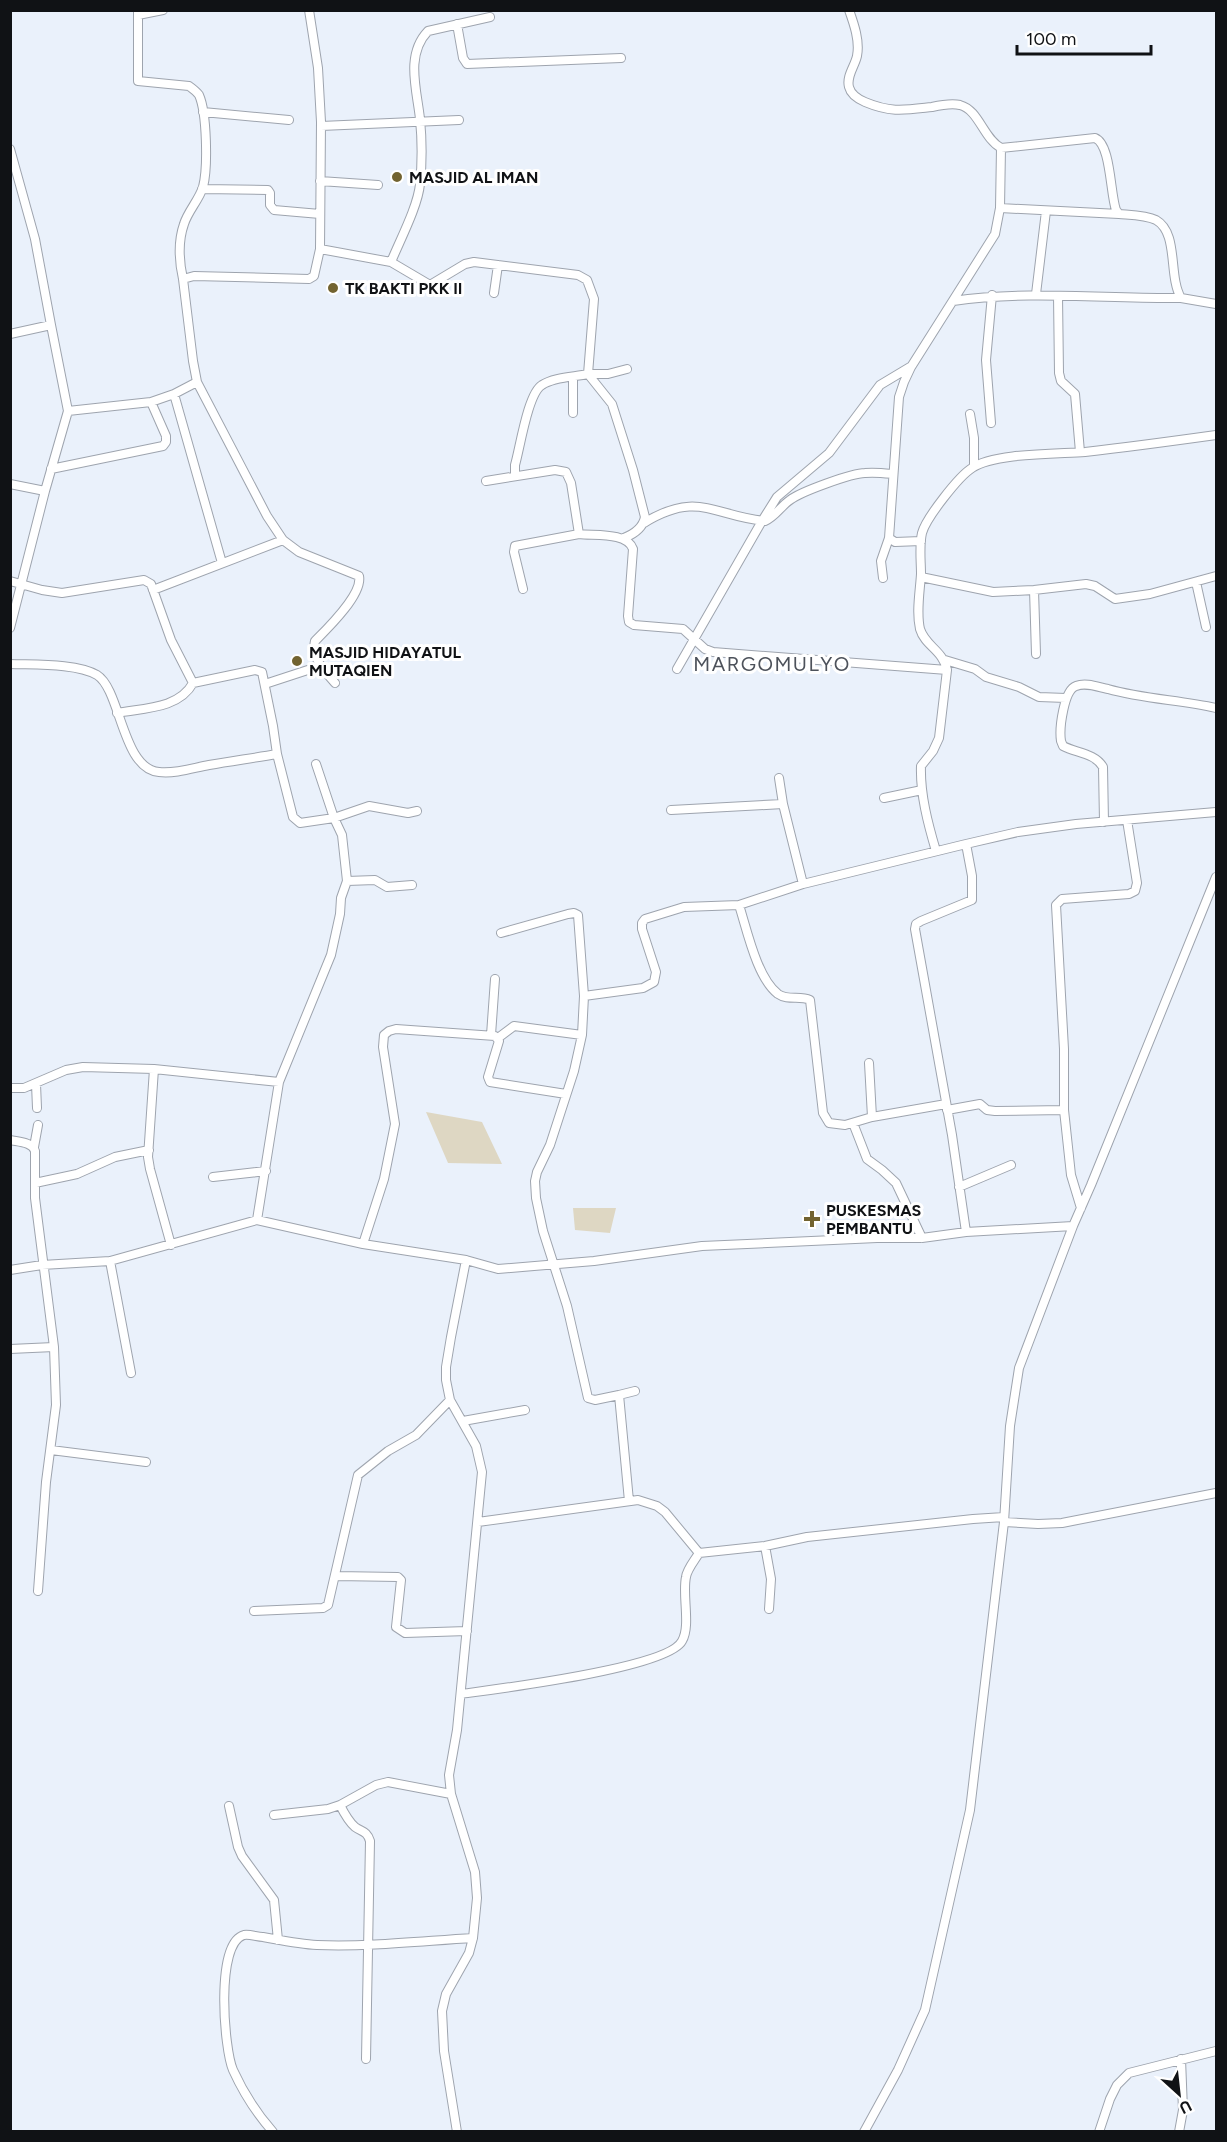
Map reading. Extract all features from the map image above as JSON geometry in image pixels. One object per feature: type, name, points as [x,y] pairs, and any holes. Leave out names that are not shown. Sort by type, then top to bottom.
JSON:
[{"type":"street","points":[[163,10],[138,13],[138,81],[189,86],[199,96],[207,171],[202,189],[184,224],[179,249],[197,382],[267,516],[283,540],[298,552],[359,576],[361,583],[357,591],[315,641],[313,650],[320,666],[335,682]]},
{"type":"street","points":[[183,279],[194,276],[309,279],[314,276],[320,249],[321,126],[318,68],[309,10]]},
{"type":"street","points":[[849,10],[858,47],[849,78],[849,87],[858,99],[880,108],[896,111],[951,104],[961,105],[969,109],[990,140],[1000,148],[1095,138],[1105,149],[1114,205],[1119,214]]},
{"type":"street","points":[[391,262],[420,183],[420,121],[413,74],[421,38],[428,31],[490,17]]},
{"type":"street","points":[[457,24],[463,58],[467,64],[621,58]]},
{"type":"street","points":[[202,112],[289,120]]},
{"type":"street","points":[[321,126],[459,120]]},
{"type":"street","points":[[883,578],[881,561],[888,538],[899,397],[911,366],[995,234],[1000,208],[1000,148]]},
{"type":"street","points":[[10,149],[35,239],[69,411],[45,491],[10,628]]},
{"type":"street","points":[[320,181],[378,185]]},
{"type":"street","points":[[202,189],[268,189],[270,205],[274,210],[320,214]]},
{"type":"street","points":[[1000,208],[1119,214],[1155,219],[1166,231],[1170,240],[1174,283],[1181,298]]},
{"type":"street","points":[[1036,294],[1046,211]]},
{"type":"street","points":[[320,249],[391,262],[430,285],[465,264],[474,262],[578,274],[587,280],[594,299],[588,374],[612,404],[633,470],[645,517],[644,523]]},
{"type":"street","points":[[494,293],[498,265]]},
{"type":"street","points":[[953,301],[992,295],[1036,294],[1140,299],[1181,298],[1216,304]]},
{"type":"street","points":[[992,295],[986,360],[992,423]]},
{"type":"street","points":[[1058,296],[1059,373],[1061,381],[1075,393],[1080,452]]},
{"type":"street","points":[[10,334],[51,325]]},
{"type":"street","points":[[677,669],[777,497],[829,453],[880,385],[911,366]]},
{"type":"street","points":[[515,476],[515,465],[534,394],[538,387],[544,383],[573,377],[608,374],[627,369]]},
{"type":"street","points":[[573,377],[573,413]]},
{"type":"street","points":[[69,411],[151,402],[174,394],[197,382]]},
{"type":"street","points":[[174,394],[222,563]]},
{"type":"street","points":[[51,469],[164,446],[166,436],[151,402]]},
{"type":"street","points":[[970,414],[974,438],[974,466]]},
{"type":"street","points":[[1066,698],[1038,697],[1019,687],[986,677],[975,669],[945,660],[927,641],[920,629],[919,611],[923,530],[960,479],[974,466],[1011,457],[1080,452],[1216,435]]},
{"type":"street","points":[[486,482],[555,470],[566,472],[571,483],[579,534]]},
{"type":"street","points":[[624,538],[661,513],[689,505],[762,521],[768,520],[791,499],[802,493],[852,475],[863,472],[893,474]]},
{"type":"street","points":[[10,484],[45,491]]},
{"type":"street","points":[[522,589],[514,552],[515,546],[579,534],[624,538],[631,543],[633,549],[630,622],[634,625],[683,629],[705,649],[713,652],[947,669]]},
{"type":"street","points":[[888,538],[895,542],[921,541]]},
{"type":"street","points":[[153,590],[283,540]]},
{"type":"street","points":[[921,577],[993,592],[1034,591],[1086,584],[1095,586],[1115,599],[1216,576]]},
{"type":"street","points":[[10,581],[62,593],[144,580],[151,584],[171,640],[193,683]]},
{"type":"street","points":[[1196,582],[1206,627]]},
{"type":"street","points":[[1034,591],[1036,654]]},
{"type":"street","points":[[936,850],[928,824],[922,790],[921,766],[933,751],[939,738],[947,669],[945,660]]},
{"type":"street","points":[[10,664],[81,669],[91,672],[104,681],[134,753],[152,771],[185,770],[277,754]]},
{"type":"street","points":[[265,684],[320,666]]},
{"type":"street","points":[[193,683],[255,670],[262,672],[277,754],[296,822],[334,818],[369,806],[408,813],[417,811]]},
{"type":"street","points":[[117,712],[172,703],[189,692],[193,683]]},
{"type":"street","points":[[1104,822],[1103,767],[1100,761],[1072,751],[1063,746],[1061,741],[1066,698],[1070,689],[1084,684],[1131,695],[1216,708]]},
{"type":"street","points":[[257,1220],[279,1082],[331,955],[341,898],[347,881],[342,835],[316,764]]},
{"type":"street","points":[[779,778],[783,804],[803,884]]},
{"type":"street","points":[[884,798],[922,790]]},
{"type":"street","points":[[671,810],[783,804]]},
{"type":"street","points":[[584,996],[643,988],[654,982],[656,972],[642,923],[645,919],[684,907],[739,905],[803,884],[1018,832],[1216,812]]},
{"type":"street","points":[[1081,1208],[1071,1175],[1064,1110],[1061,984],[1056,904],[1062,899],[1129,894],[1135,891],[1137,883],[1127,820]]},
{"type":"street","points":[[966,844],[972,876],[972,900],[921,921],[916,924],[915,929],[966,1232]]},
{"type":"street","points":[[864,2132],[898,2070],[925,2010],[970,1810],[1004,1520],[1010,1426],[1019,1368],[1073,1226],[1216,877]]},
{"type":"street","points":[[347,881],[375,880],[387,887],[412,885]]},
{"type":"street","points":[[739,905],[764,977],[778,994],[788,998],[810,1000],[825,1118],[833,1125],[853,1123],[872,1117],[980,1104],[990,1111],[1064,1110]]},
{"type":"street","points":[[501,933],[568,914],[578,915],[584,996],[582,1035],[574,1071],[553,1137],[537,1172],[536,1198],[552,1264],[567,1306],[588,1398],[595,1401],[635,1391]]},
{"type":"street","points":[[495,979],[495,1036],[499,1041],[488,1080],[566,1095]]},
{"type":"street","points":[[363,1244],[384,1179],[395,1124],[386,1076],[384,1035],[396,1029],[495,1036],[514,1026],[582,1035]]},
{"type":"street","points":[[869,1063],[872,1117]]},
{"type":"street","points":[[10,1088],[24,1088],[66,1070],[83,1067],[154,1069],[279,1082]]},
{"type":"street","points":[[154,1069],[149,1150],[152,1182],[171,1245]]},
{"type":"street","points":[[36,1084],[37,1108]]},
{"type":"street","points":[[853,1123],[867,1160],[882,1170],[896,1184],[922,1238]]},
{"type":"street","points":[[38,1125],[34,1147],[35,1183],[42,1265],[54,1347],[56,1405],[46,1482],[38,1590]]},
{"type":"street","points":[[10,1140],[34,1147]]},
{"type":"street","points":[[35,1183],[78,1174],[115,1157],[149,1150]]},
{"type":"street","points":[[959,1187],[1011,1165]]},
{"type":"street","points":[[213,1177],[266,1171]]},
{"type":"street","points":[[10,1270],[42,1265],[110,1262],[257,1220],[363,1244],[466,1260],[498,1269],[594,1261],[702,1246],[922,1238],[966,1232],[1073,1226]]},
{"type":"street","points":[[457,2132],[444,2051],[442,2011],[446,1994],[469,1953],[477,1898],[475,1872],[451,1794],[449,1775],[461,1694],[482,1472],[476,1446],[450,1400],[446,1367],[466,1260]]},
{"type":"street","points":[[110,1262],[132,1373]]},
{"type":"street","points":[[10,1349],[54,1347]]},
{"type":"street","points":[[619,1395],[629,1501]]},
{"type":"street","points":[[254,1611],[323,1608],[328,1605],[358,1475],[388,1451],[416,1435],[450,1400]]},
{"type":"street","points":[[463,1421],[525,1410]]},
{"type":"street","points":[[51,1450],[146,1462]]},
{"type":"street","points":[[699,1553],[765,1546],[807,1537],[973,1519],[1038,1524],[1062,1523],[1216,1493]]},
{"type":"street","points":[[478,1522],[638,1500],[657,1506],[670,1517],[699,1553]]},
{"type":"street","points":[[765,1546],[771,1579],[769,1609]]},
{"type":"street","points":[[461,1694],[540,1683],[610,1669],[675,1650],[683,1640],[686,1626],[684,1603],[686,1575],[699,1553]]},
{"type":"street","points":[[336,1576],[398,1576],[401,1580],[396,1627],[405,1633],[467,1631]]},
{"type":"street","points":[[274,1815],[328,1809],[376,1785],[388,1782],[451,1794]]},
{"type":"street","points":[[340,1805],[346,1817],[356,1828],[365,1832],[370,1841],[366,2059]]},
{"type":"street","points":[[229,1806],[242,1856],[274,1900],[278,1940]]},
{"type":"street","points":[[273,2132],[250,2101],[232,2068],[227,2048],[226,1967],[232,1947],[237,1940],[248,1935],[317,1945],[473,1938]]},
{"type":"street","points":[[1099,2132],[1117,2085],[1129,2073],[1216,2051]]},
{"type":"street","points":[[1179,2132],[1183,2110],[1181,2060]]},
{"type":"shaded area","points":[[426,1112],[482,1122],[502,1164],[448,1163]]},
{"type":"shaded area","points":[[573,1208],[616,1208],[610,1233],[575,1230]]},
{"type":"place","name":"MASJID AL IMAN","points":[[397,177]]},
{"type":"place","name":"TK BAKTI PKK II","points":[[333,288]]},
{"type":"place","name":"MASJID HIDAYATUL MUTAQIEN","points":[[297,661]]},
{"type":"place","name":"PUSKESMAS PEMBANTU","points":[[812,1219]]},
{"type":"district","name":"MARGOMULYO","points":[[772,664]]}]
